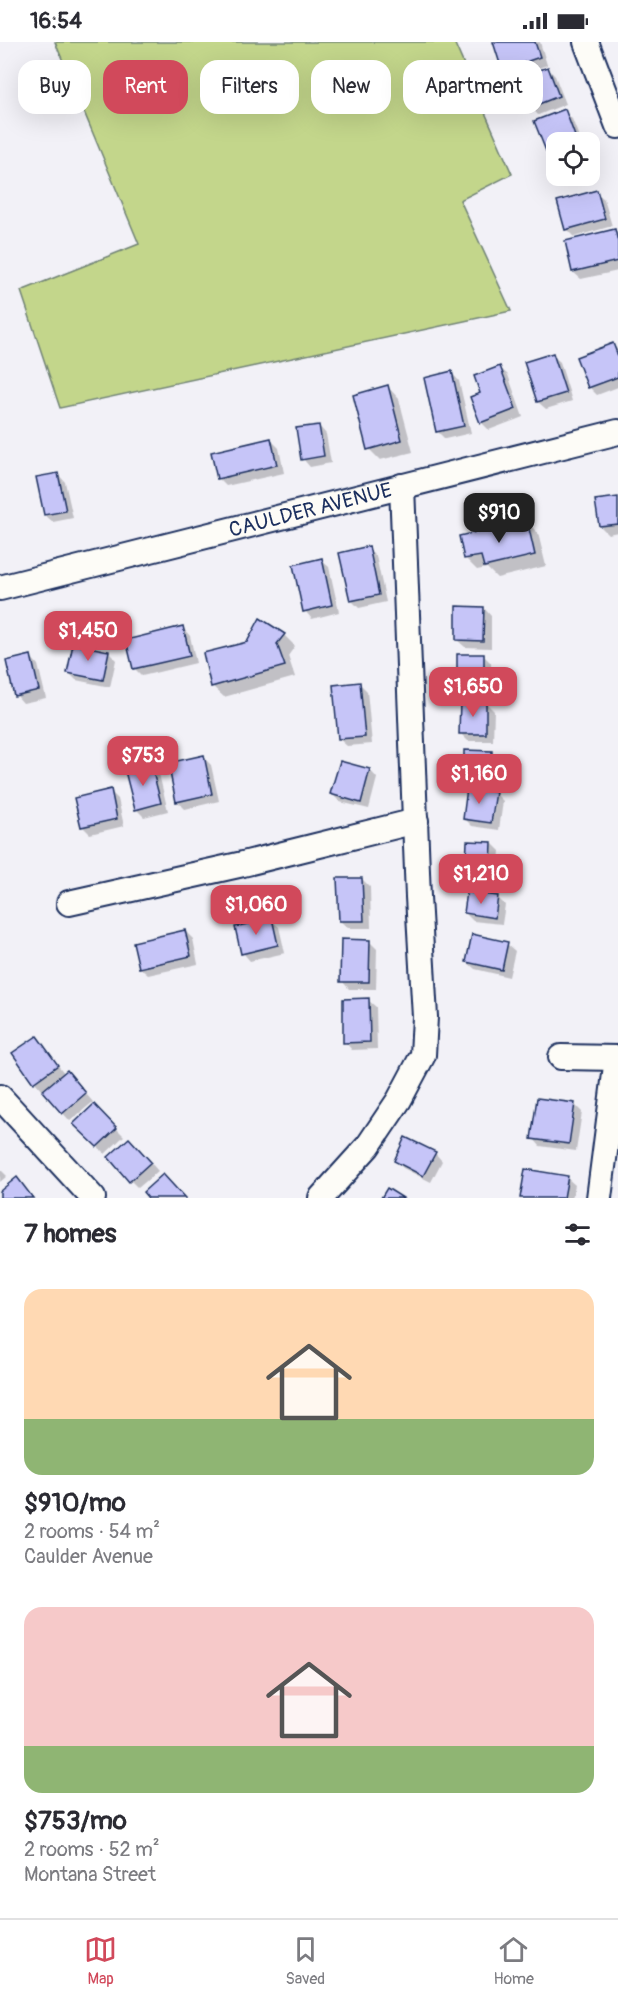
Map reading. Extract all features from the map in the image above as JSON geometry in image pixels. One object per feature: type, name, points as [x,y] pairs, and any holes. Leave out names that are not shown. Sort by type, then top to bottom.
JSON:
[{"type":"street","points":[[586,42],[618,126]]},
{"type":"street","name":"CAULDER AVENUE","points":[[0,588],[618,432]]},
{"type":"street","points":[[321,1198],[368,1146],[399,1100],[423,1055],[425,1017],[402,486]]},
{"type":"street","points":[[69,903],[243,864],[416,821]]},
{"type":"street","points":[[561,1057],[618,1058],[599,1198]]},
{"type":"street","points":[[0,1097],[93,1198]]},
{"type":"green space","points":[[55,42],[454,42],[462,60],[403,60],[403,114],[486,114],[512,174],[460,200],[511,311],[60,408],[21,291],[139,244],[85,114],[91,114],[91,60],[62,60]]},
{"type":"building","points":[[493,42],[535,42],[540,57],[531,60],[499,60]]},
{"type":"building","points":[[548,67],[559,96],[543,102],[543,69]]},
{"type":"building","points":[[565,109],[573,132],[546,132],[546,151],[534,121]]},
{"type":"building","points":[[597,190],[605,219],[565,230],[557,201]]},
{"type":"building","points":[[615,229],[618,261],[572,272],[565,241]]},
{"type":"building","points":[[613,343],[618,356],[618,377],[588,388],[576,357]]},
{"type":"building","points":[[553,353],[566,393],[537,402],[524,362]]},
{"type":"building","points":[[500,366],[516,409],[480,423],[470,397],[480,393],[474,376]]},
{"type":"building","points":[[452,371],[464,426],[436,432],[424,378]]},
{"type":"building","points":[[388,385],[402,440],[367,450],[353,395]]},
{"type":"building","points":[[319,425],[324,456],[301,460],[296,428]]},
{"type":"building","points":[[271,438],[277,465],[217,479],[211,452]]},
{"type":"building","points":[[58,473],[66,511],[44,515],[36,477]]},
{"type":"building","points":[[618,497],[618,524],[599,526],[595,500]]},
{"type":"building","points":[[527,520],[535,555],[484,567],[481,556],[464,559],[459,536]]},
{"type":"building","points":[[369,546],[379,595],[350,601],[339,553]]},
{"type":"building","points":[[322,558],[332,605],[303,612],[293,565]]},
{"type":"building","points":[[456,606],[484,607],[483,641],[456,640]]},
{"type":"building","points":[[260,618],[285,634],[277,644],[285,666],[211,687],[203,653],[247,642]]},
{"type":"building","points":[[183,626],[190,656],[133,669],[126,640]]},
{"type":"building","points":[[73,644],[109,651],[103,680],[67,673]]},
{"type":"building","points":[[457,654],[484,654],[484,687],[457,688]]},
{"type":"building","points":[[31,655],[39,690],[14,696],[6,661]]},
{"type":"building","points":[[360,682],[365,737],[338,739],[333,685]]},
{"type":"building","points":[[460,701],[486,701],[486,734],[459,734]]},
{"type":"building","points":[[464,750],[492,751],[491,776],[464,776]]},
{"type":"building","points":[[204,755],[212,794],[176,802],[168,763]]},
{"type":"building","points":[[340,761],[370,769],[361,803],[330,794]]},
{"type":"building","points":[[151,764],[161,803],[135,810],[125,771]]},
{"type":"building","points":[[467,788],[496,792],[491,823],[463,819]]},
{"type":"building","points":[[111,789],[117,819],[81,827],[74,798]]},
{"type":"building","points":[[467,841],[492,842],[491,867],[466,865]]},
{"type":"building","points":[[337,878],[362,878],[364,921],[339,921]]},
{"type":"building","points":[[467,892],[498,896],[495,918],[464,913]]},
{"type":"building","points":[[272,918],[278,945],[241,954],[235,927]]},
{"type":"building","points":[[185,930],[191,956],[139,968],[133,942]]},
{"type":"building","points":[[472,934],[508,942],[502,970],[466,962]]},
{"type":"building","points":[[341,939],[370,940],[369,982],[340,982]]},
{"type":"building","points":[[369,998],[370,1042],[343,1043],[343,999]]},
{"type":"building","points":[[37,1036],[58,1065],[33,1083],[12,1053]]},
{"type":"building","points":[[67,1070],[86,1093],[62,1114],[42,1091]]},
{"type":"building","points":[[537,1098],[575,1103],[569,1144],[531,1139]]},
{"type":"building","points":[[94,1104],[117,1128],[97,1147],[73,1124]]},
{"type":"building","points":[[405,1137],[436,1152],[423,1176],[394,1161]]},
{"type":"building","points":[[129,1138],[151,1162],[129,1182],[108,1157]]},
{"type":"building","points":[[525,1169],[568,1176],[564,1198],[520,1198]]},
{"type":"building","points":[[163,1174],[185,1198],[148,1198],[143,1192]]},
{"type":"building","points":[[17,1177],[33,1198],[0,1198],[0,1191]]},
{"type":"building","points":[[387,1188],[403,1198],[381,1198]]}]
